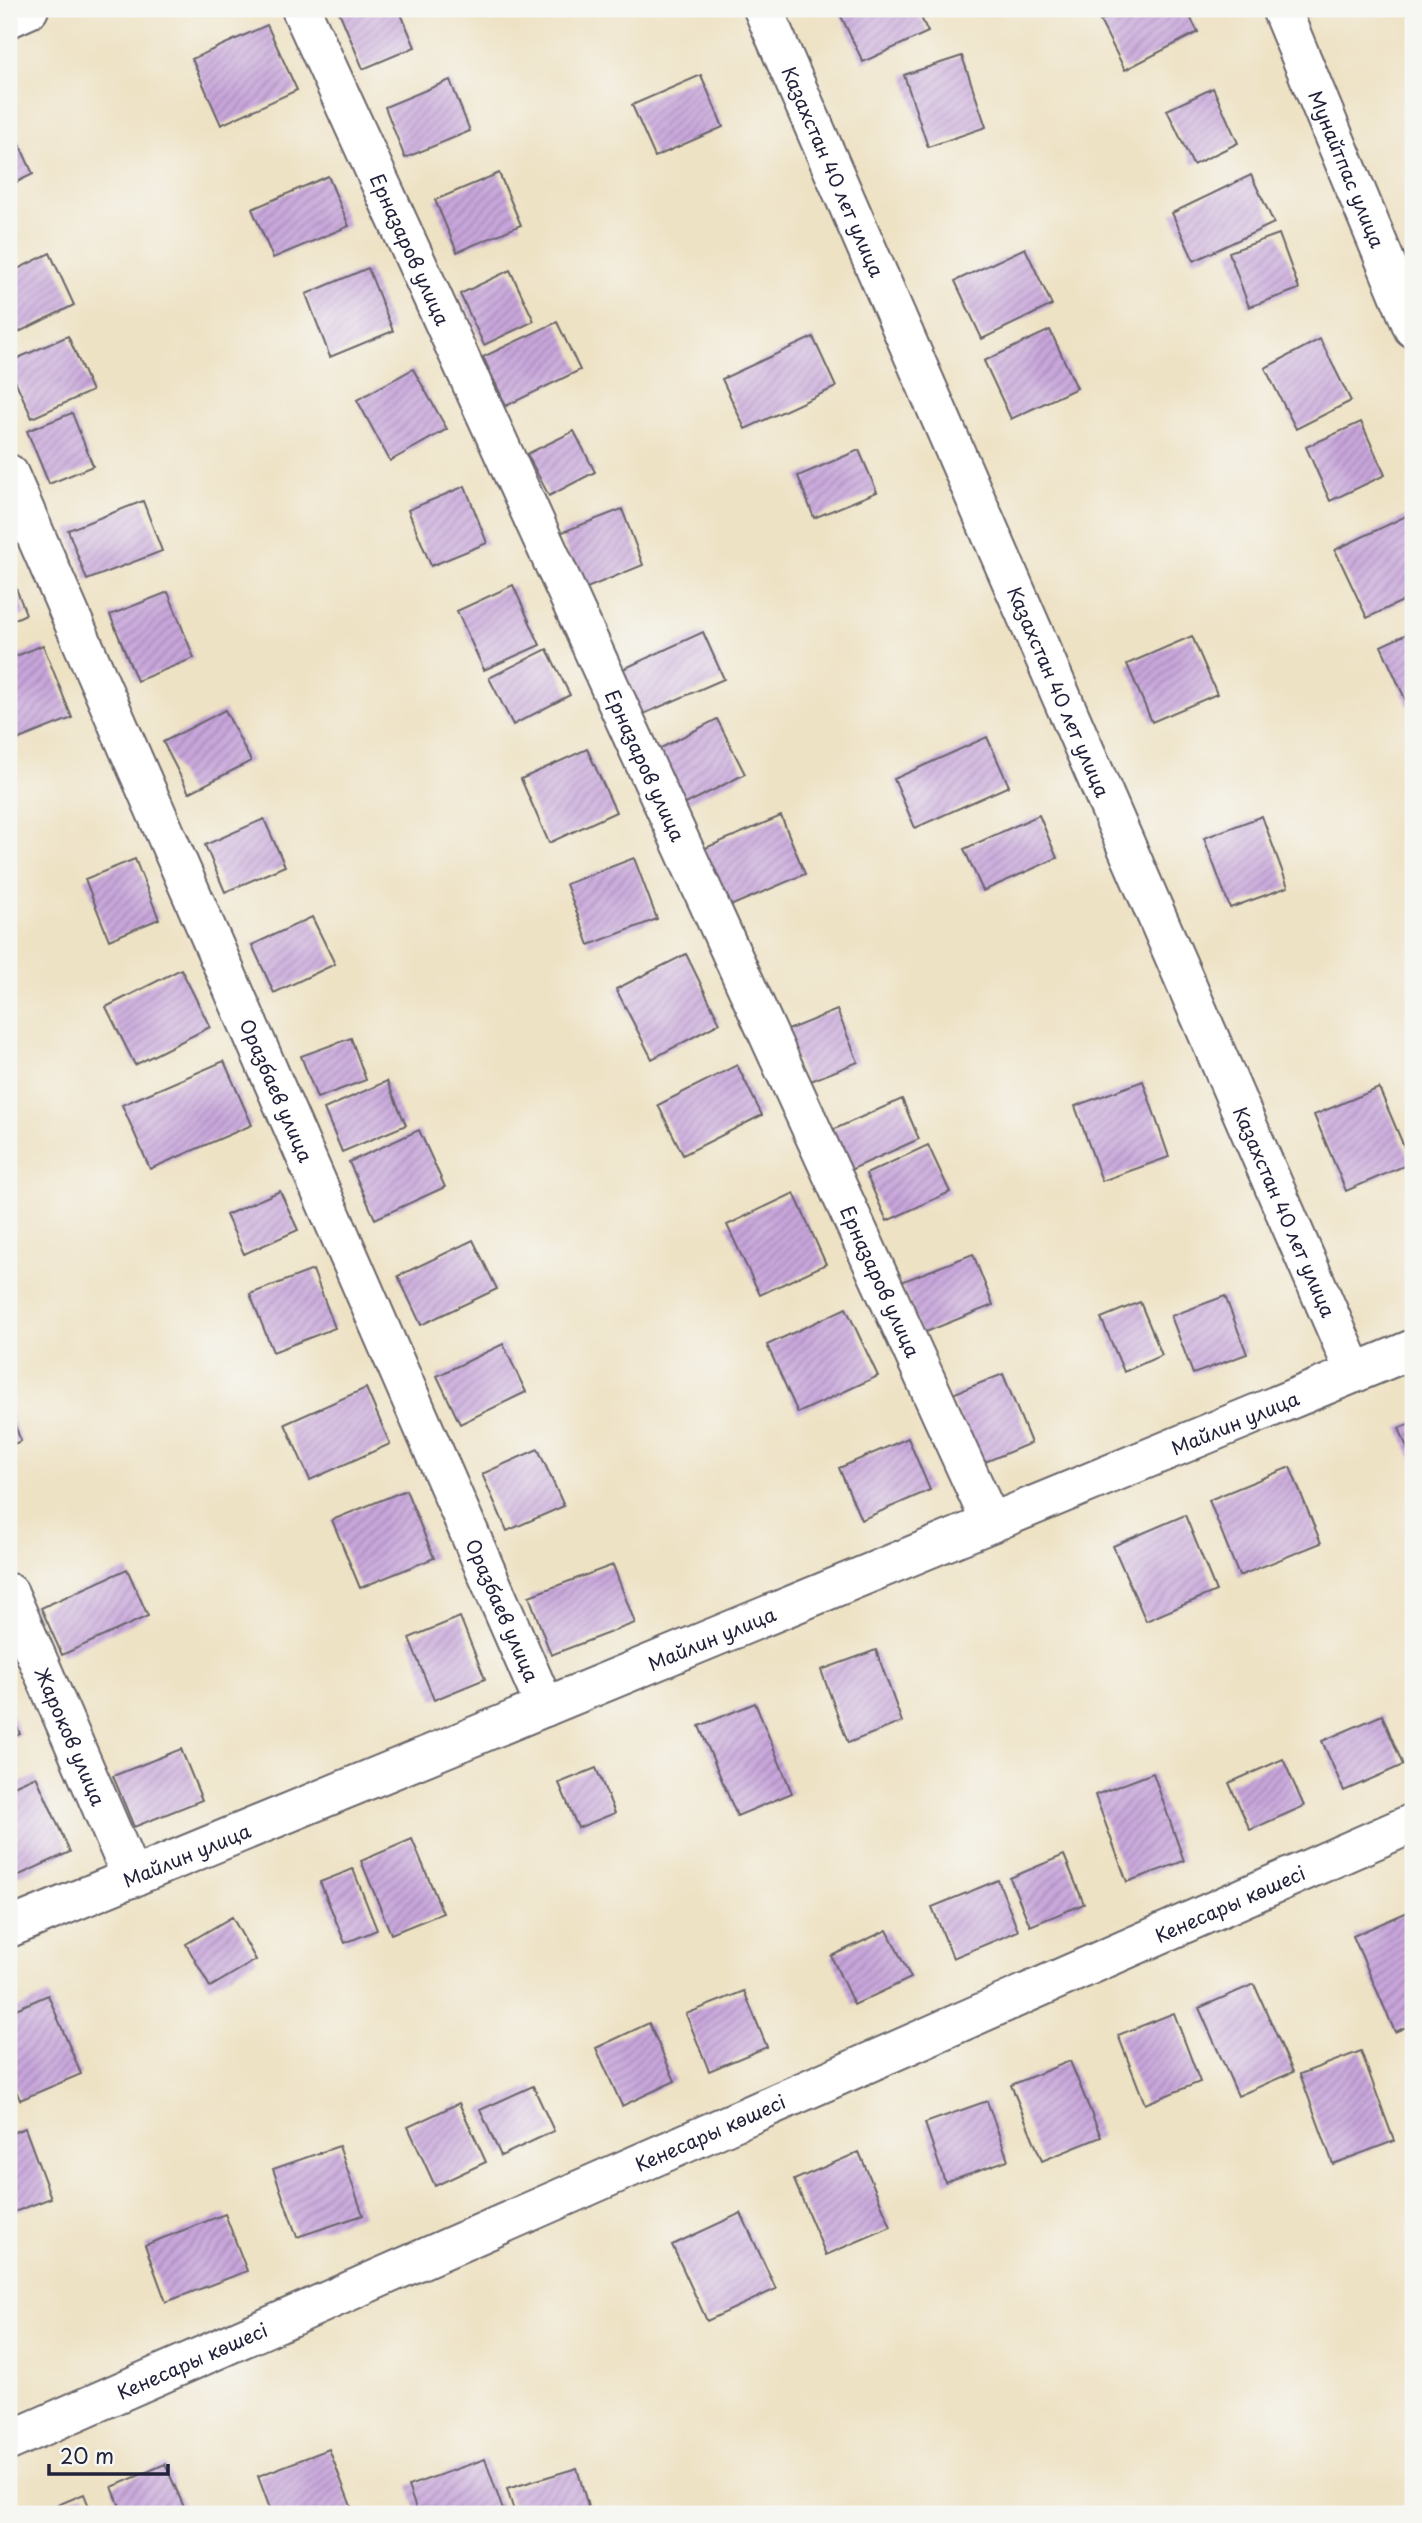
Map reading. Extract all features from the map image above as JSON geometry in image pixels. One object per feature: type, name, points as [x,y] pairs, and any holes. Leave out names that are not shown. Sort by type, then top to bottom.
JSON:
[{"type":"street","points":[[9,18],[30,9]]},
{"type":"street","name":"Ерназаров улица","points":[[301,9],[992,1523]]},
{"type":"street","name":"Казахстан 40 лет улица","points":[[763,9],[1356,1373]]},
{"type":"street","name":"Мунайтпас улица","points":[[1281,9],[1413,328]]},
{"type":"street","name":"Оразбаев улица","points":[[9,474],[545,1707]]},
{"type":"street","name":"Майлин улица","points":[[9,1928],[1413,1349]]},
{"type":"street","name":"Жароков улица","points":[[9,1593],[132,1878]]},
{"type":"street","name":"Кенесары көшесі","points":[[9,2441],[1413,1823]]},
{"type":"building","points":[[338,9],[399,9],[415,47],[363,69]]},
{"type":"building","points":[[917,9],[928,32],[863,62],[838,10]]},
{"type":"building","points":[[1123,9],[1186,9],[1198,32],[1125,70],[1100,21]]},
{"type":"building","points":[[267,25],[297,90],[221,125],[192,59]]},
{"type":"building","points":[[962,56],[986,127],[928,147],[904,75]]},
{"type":"building","points":[[701,75],[723,127],[655,157],[632,105]]},
{"type":"building","points":[[450,80],[470,131],[405,158],[385,107]]},
{"type":"building","points":[[1213,88],[1238,143],[1193,165],[1167,110]]},
{"type":"building","points":[[13,130],[33,174],[9,186],[9,132]]},
{"type":"building","points":[[499,173],[521,225],[457,252],[435,200]]},
{"type":"building","points":[[1251,175],[1274,223],[1194,261],[1172,213]]},
{"type":"building","points":[[328,176],[349,226],[273,258],[252,209]]},
{"type":"building","points":[[1279,234],[1299,289],[1249,307],[1229,252]]},
{"type":"building","points":[[1025,248],[1052,305],[982,339],[955,281]]},
{"type":"building","points":[[50,253],[74,305],[9,337],[9,273]]},
{"type":"building","points":[[368,268],[393,331],[330,357],[306,294]]},
{"type":"building","points":[[510,270],[534,321],[484,345],[460,294]]},
{"type":"building","points":[[557,322],[580,370],[506,406],[483,357]]},
{"type":"building","points":[[1050,330],[1077,388],[1011,419],[984,361]]},
{"type":"building","points":[[68,336],[92,391],[32,418],[9,362]]},
{"type":"building","points":[[813,337],[836,387],[745,429],[722,379]]},
{"type":"building","points":[[1320,339],[1351,401],[1296,429],[1265,368]]},
{"type":"building","points":[[413,369],[447,429],[390,461],[357,400]]},
{"type":"building","points":[[72,413],[93,466],[49,484],[27,431]]},
{"type":"building","points":[[1361,422],[1385,475],[1330,501],[1306,447]]},
{"type":"building","points":[[574,431],[595,472],[549,496],[527,454]]},
{"type":"building","points":[[859,450],[877,492],[814,518],[798,476]]},
{"type":"building","points":[[465,486],[487,543],[431,566],[408,510]]},
{"type":"building","points":[[143,501],[162,551],[87,580],[68,530]]},
{"type":"building","points":[[622,509],[643,565],[582,590],[560,533]]},
{"type":"building","points":[[1406,516],[1413,533],[1413,596],[1367,618],[1335,550]]},
{"type":"building","points":[[9,570],[26,614],[9,622]]},
{"type":"building","points":[[513,585],[540,645],[484,670],[457,611]]},
{"type":"building","points":[[168,592],[194,658],[137,681],[110,615]]},
{"type":"building","points":[[1413,631],[1413,711],[1411,712],[1381,646]]},
{"type":"building","points":[[703,632],[724,679],[639,716],[619,671]]},
{"type":"building","points":[[1192,636],[1217,694],[1152,722],[1127,664]]},
{"type":"building","points":[[43,645],[72,718],[9,743],[9,659]]},
{"type":"building","points":[[547,649],[570,695],[513,725],[489,678]]},
{"type":"building","points":[[225,710],[251,761],[189,793],[163,742]]},
{"type":"building","points":[[717,719],[745,774],[684,805],[657,750]]},
{"type":"building","points":[[987,737],[1009,786],[915,828],[894,779]]},
{"type":"building","points":[[587,749],[616,812],[549,843],[521,779]]},
{"type":"building","points":[[1039,815],[1057,858],[983,891],[964,849]]},
{"type":"building","points":[[781,816],[805,874],[728,907],[703,849]]},
{"type":"building","points":[[1262,816],[1288,887],[1230,908],[1204,838]]},
{"type":"building","points":[[264,819],[285,866],[225,892],[205,845]]},
{"type":"building","points":[[634,858],[657,919],[589,945],[566,884]]},
{"type":"building","points":[[135,859],[159,919],[109,940],[85,879]]},
{"type":"building","points":[[312,917],[335,964],[274,993],[252,945]]},
{"type":"building","points":[[686,954],[720,1023],[652,1059],[616,989]]},
{"type":"building","points":[[181,969],[210,1027],[135,1065],[106,1007]]},
{"type":"building","points":[[837,1010],[858,1062],[806,1083],[785,1031]]},
{"type":"building","points":[[351,1038],[366,1080],[317,1098],[301,1056]]},
{"type":"building","points":[[224,1061],[252,1125],[150,1169],[122,1105]]},
{"type":"building","points":[[737,1065],[762,1115],[683,1155],[658,1105]]},
{"type":"building","points":[[387,1081],[406,1125],[342,1152],[324,1109]]},
{"type":"building","points":[[1143,1081],[1169,1157],[1102,1181],[1075,1106]]},
{"type":"building","points":[[1379,1088],[1411,1163],[1346,1191],[1314,1115]]},
{"type":"building","points":[[902,1099],[919,1139],[848,1171],[830,1131]]},
{"type":"building","points":[[419,1130],[445,1187],[375,1219],[349,1162]]},
{"type":"building","points":[[928,1145],[950,1192],[887,1221],[866,1174]]},
{"type":"building","points":[[280,1191],[298,1230],[244,1254],[226,1215]]},
{"type":"building","points":[[794,1193],[826,1264],[760,1295],[727,1225]]},
{"type":"building","points":[[473,1240],[497,1289],[421,1325],[398,1276]]},
{"type":"building","points":[[973,1254],[993,1305],[921,1334],[901,1282]]},
{"type":"building","points":[[313,1270],[335,1328],[273,1352],[250,1294]]},
{"type":"building","points":[[1225,1296],[1247,1354],[1193,1374],[1171,1316]]},
{"type":"building","points":[[1140,1302],[1162,1355],[1124,1372],[1101,1318]]},
{"type":"building","points":[[846,1308],[878,1376],[798,1413],[767,1345]]},
{"type":"building","points":[[503,1344],[526,1392],[460,1424],[437,1376]]},
{"type":"building","points":[[1003,1374],[1031,1443],[978,1465],[950,1395]]},
{"type":"building","points":[[366,1388],[390,1444],[310,1480],[285,1424]]},
{"type":"building","points":[[9,1410],[21,1441],[9,1446]]},
{"type":"building","points":[[1413,1422],[1413,1462],[1399,1428]]},
{"type":"building","points":[[908,1438],[930,1490],[861,1520],[839,1468]]},
{"type":"building","points":[[538,1449],[564,1506],[507,1531],[482,1474]]},
{"type":"building","points":[[1290,1467],[1321,1543],[1239,1576],[1209,1500]]},
{"type":"building","points":[[406,1490],[434,1558],[360,1588],[332,1520]]},
{"type":"building","points":[[1185,1515],[1216,1591],[1146,1621],[1113,1546]]},
{"type":"building","points":[[613,1565],[635,1623],[551,1655],[529,1596]]},
{"type":"building","points":[[127,1569],[148,1616],[62,1655],[41,1608]]},
{"type":"building","points":[[460,1617],[485,1679],[434,1700],[409,1638]]},
{"type":"building","points":[[876,1650],[902,1722],[848,1743],[821,1670]]},
{"type":"building","points":[[755,1703],[792,1793],[737,1816],[699,1726]]},
{"type":"building","points":[[9,1709],[20,1734],[9,1739]]},
{"type":"building","points":[[1382,1715],[1403,1765],[1344,1791],[1322,1741]]},
{"type":"building","points":[[181,1749],[202,1800],[134,1827],[113,1776]]},
{"type":"building","points":[[1283,1759],[1304,1806],[1250,1830],[1229,1783]]},
{"type":"building","points":[[596,1768],[615,1813],[578,1828],[559,1783]]},
{"type":"building","points":[[1153,1773],[1184,1861],[1127,1882],[1095,1795]]},
{"type":"building","points":[[36,1776],[70,1852],[15,1877],[9,1863],[9,1788]]},
{"type":"building","points":[[412,1839],[443,1913],[391,1934],[361,1861]]},
{"type":"building","points":[[1064,1855],[1084,1904],[1030,1926],[1010,1878]]},
{"type":"building","points":[[353,1869],[377,1930],[345,1943],[320,1882]]},
{"type":"building","points":[[998,1880],[1018,1931],[953,1958],[932,1907]]},
{"type":"building","points":[[1412,1910],[1413,2024],[1395,2032],[1353,1936]]},
{"type":"building","points":[[232,1917],[256,1960],[210,1987],[186,1944]]},
{"type":"building","points":[[887,1930],[911,1978],[854,2005],[831,1956]]},
{"type":"building","points":[[1254,1984],[1293,2072],[1238,2096],[1199,2008]]},
{"type":"building","points":[[744,1991],[767,2047],[709,2071],[686,2014]]},
{"type":"building","points":[[48,1995],[81,2074],[20,2100],[9,2074],[9,2012]]},
{"type":"building","points":[[1174,2013],[1200,2082],[1145,2104],[1118,2035]]},
{"type":"building","points":[[649,2023],[675,2081],[622,2106],[596,2048]]},
{"type":"building","points":[[1361,2051],[1394,2141],[1333,2164],[1300,2074]]},
{"type":"building","points":[[1070,2061],[1101,2137],[1042,2161],[1011,2085]]},
{"type":"building","points":[[533,2086],[554,2131],[501,2156],[480,2110]]},
{"type":"building","points":[[987,2101],[1008,2160],[945,2182],[925,2123]]},
{"type":"building","points":[[459,2103],[486,2162],[435,2186],[408,2127]]},
{"type":"building","points":[[25,2128],[51,2198],[9,2214],[9,2134]]},
{"type":"building","points":[[339,2146],[363,2215],[297,2237],[273,2169]]},
{"type":"building","points":[[859,2152],[891,2227],[826,2255],[794,2180]]},
{"type":"building","points":[[741,2213],[776,2289],[707,2321],[672,2245]]},
{"type":"building","points":[[225,2214],[247,2271],[166,2302],[145,2245]]},
{"type":"building","points":[[329,2449],[354,2514],[272,2514],[258,2476]]},
{"type":"building","points":[[485,2459],[504,2513],[418,2514],[408,2486]]},
{"type":"building","points":[[165,2464],[187,2514],[123,2514],[112,2487]]},
{"type":"building","points":[[577,2468],[590,2514],[515,2514],[507,2489]]},
{"type":"building","points":[[84,2494],[92,2514],[36,2514]]}]
